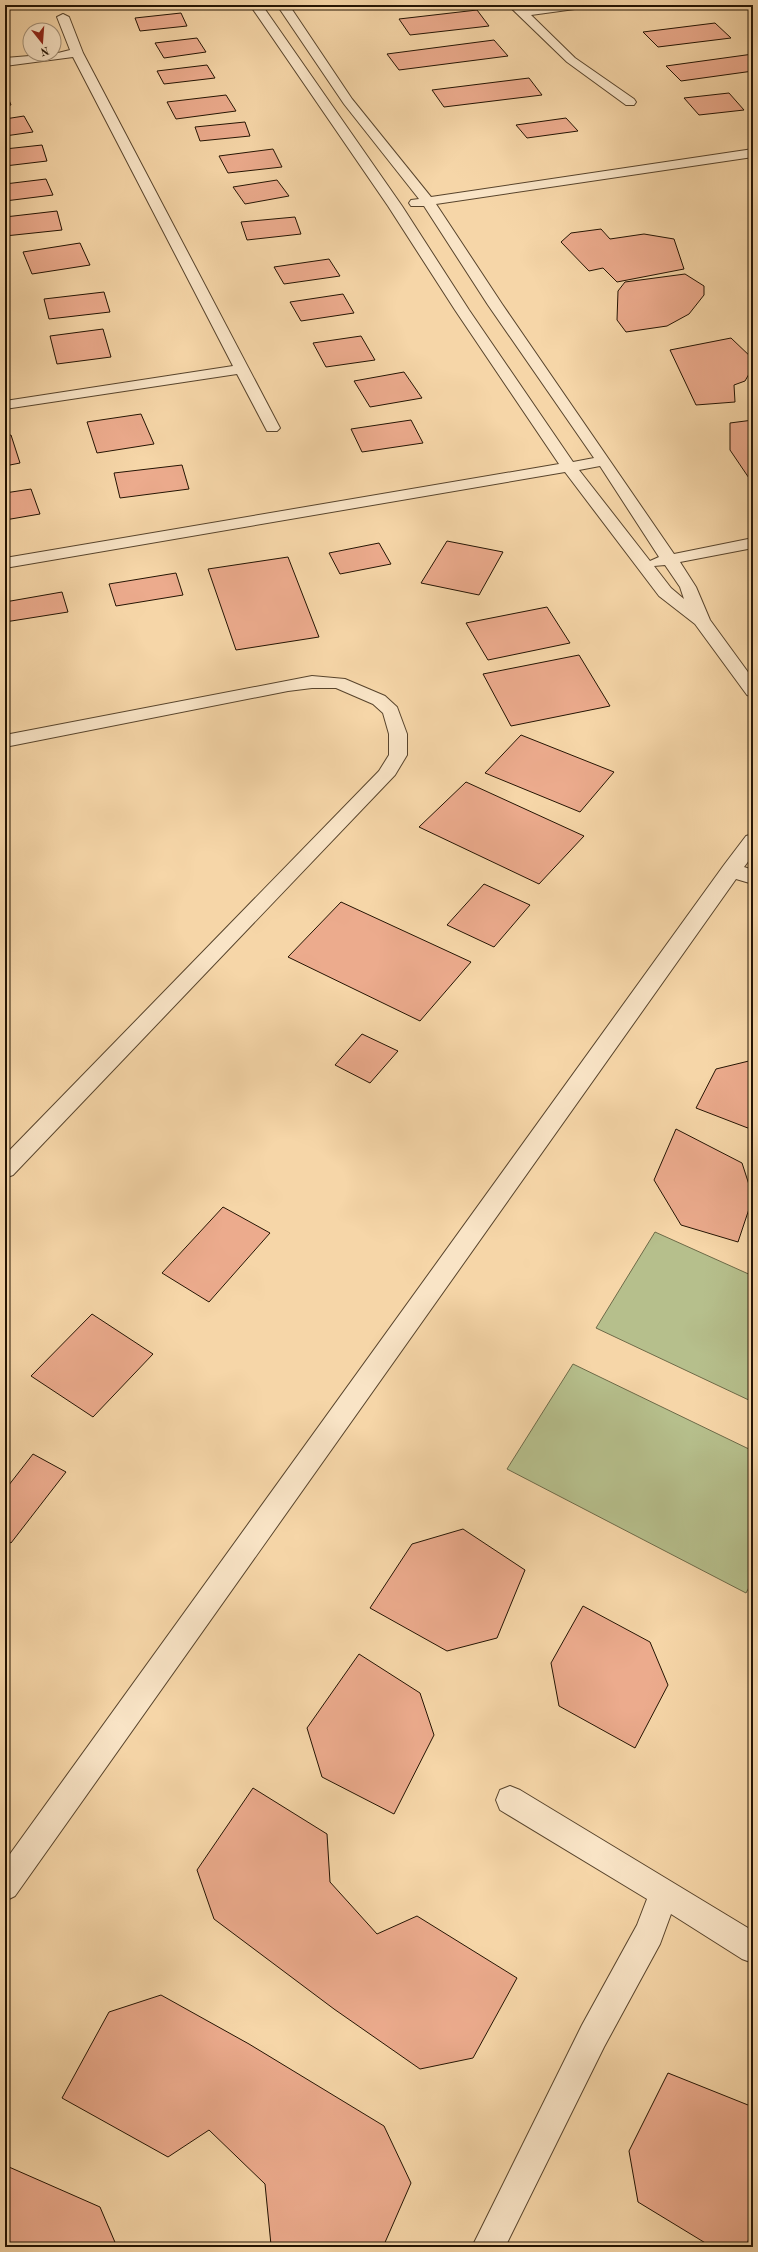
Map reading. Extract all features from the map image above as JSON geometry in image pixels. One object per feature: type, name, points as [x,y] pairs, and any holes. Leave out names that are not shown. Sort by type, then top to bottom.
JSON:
[{"type":"street","points":[[256,5],[395,206],[462,310],[569,467],[646,564],[665,592],[702,621]]},
{"type":"street","points":[[283,5],[348,101],[428,201],[495,305],[604,460],[688,587],[702,621],[753,691]]},
{"type":"street","points":[[518,9],[582,5]]},
{"type":"street","points":[[518,9],[571,60],[630,102]]},
{"type":"street","points":[[63,17],[77,53],[243,369],[272,428]]},
{"type":"street","points":[[5,62],[77,53]]},
{"type":"street","points":[[395,206],[753,152]]},
{"type":"street","points":[[5,405],[243,369]]},
{"type":"street","points":[[5,563],[604,460]]},
{"type":"street","points":[[646,564],[753,543]]},
{"type":"street","points":[[5,742],[312,682],[339,683],[379,700],[391,712],[398,734],[398,755],[386,775],[5,1169]]},
{"type":"street","points":[[5,1886],[742,873],[753,840]]},
{"type":"street","points":[[510,1800],[753,1948]]},
{"type":"street","points":[[488,2247],[593,2036],[649,1933],[664,1893]]},
{"type":"green space","points":[[655,1232],[753,1276],[753,1402],[596,1328]]},
{"type":"green space","points":[[573,1364],[753,1451],[753,1580],[746,1593],[507,1469]]},
{"type":"building","points":[[477,10],[489,26],[410,35],[399,19]]},
{"type":"building","points":[[181,13],[187,26],[140,31],[135,18]]},
{"type":"building","points":[[715,23],[731,38],[658,47],[643,32]]},
{"type":"building","points":[[197,38],[206,52],[164,58],[155,43]]},
{"type":"building","points":[[494,40],[508,56],[399,70],[387,54]]},
{"type":"building","points":[[753,54],[753,71],[681,81],[666,66]]},
{"type":"building","points":[[207,65],[215,78],[164,84],[157,71]]},
{"type":"building","points":[[529,78],[542,95],[444,107],[432,90]]},
{"type":"building","points":[[5,90],[11,105],[5,106]]},
{"type":"building","points":[[729,93],[744,110],[699,115],[684,98]]},
{"type":"building","points":[[226,95],[236,111],[176,119],[167,102]]},
{"type":"building","points":[[24,116],[33,132],[5,136],[5,119]]},
{"type":"building","points":[[566,118],[578,131],[527,138],[516,125]]},
{"type":"building","points":[[245,122],[250,136],[200,141],[195,127]]},
{"type":"building","points":[[42,145],[47,161],[5,166],[5,149]]},
{"type":"building","points":[[273,149],[282,167],[228,173],[219,156]]},
{"type":"building","points":[[46,179],[53,195],[5,201],[5,184]]},
{"type":"building","points":[[277,180],[289,196],[245,204],[233,187]]},
{"type":"building","points":[[57,211],[62,230],[5,236],[5,217]]},
{"type":"building","points":[[295,217],[301,234],[247,240],[241,222]]},
{"type":"building","points":[[601,229],[610,239],[644,234],[674,239],[684,269],[617,282],[603,268],[589,271],[561,242],[571,233]]},
{"type":"building","points":[[80,243],[90,265],[32,274],[23,252]]},
{"type":"building","points":[[329,259],[340,276],[284,284],[274,267]]},
{"type":"building","points":[[685,274],[704,286],[704,295],[689,314],[667,326],[626,332],[617,320],[618,291],[625,282]]},
{"type":"building","points":[[104,292],[110,312],[49,319],[44,299]]},
{"type":"building","points":[[343,294],[354,313],[301,321],[290,302]]},
{"type":"building","points":[[103,329],[111,357],[57,364],[50,336]]},
{"type":"building","points":[[361,336],[375,360],[326,367],[313,343]]},
{"type":"building","points":[[731,338],[753,359],[753,367],[745,381],[734,385],[735,402],[696,405],[670,350]]},
{"type":"building","points":[[404,372],[422,398],[370,407],[354,381]]},
{"type":"building","points":[[141,414],[154,444],[97,453],[87,422]]},
{"type":"building","points":[[411,420],[423,443],[362,452],[351,429]]},
{"type":"building","points":[[753,420],[753,484],[730,450],[730,423]]},
{"type":"building","points":[[11,435],[20,463],[5,466],[5,436]]},
{"type":"building","points":[[182,465],[189,489],[120,498],[114,473]]},
{"type":"building","points":[[31,489],[40,514],[5,520],[5,493]]},
{"type":"building","points":[[447,541],[503,552],[479,595],[421,583]]},
{"type":"building","points":[[379,543],[391,564],[340,574],[329,553]]},
{"type":"building","points":[[288,557],[319,637],[236,650],[208,569]]},
{"type":"building","points":[[176,573],[183,595],[116,606],[109,584]]},
{"type":"building","points":[[62,592],[68,612],[5,622],[5,602]]},
{"type":"building","points":[[547,607],[570,643],[488,660],[466,623]]},
{"type":"building","points":[[579,655],[610,706],[511,726],[483,674]]},
{"type":"building","points":[[521,735],[614,772],[580,812],[485,773]]},
{"type":"building","points":[[466,782],[584,836],[539,884],[419,827]]},
{"type":"building","points":[[484,884],[530,905],[494,947],[447,925]]},
{"type":"building","points":[[341,902],[471,962],[420,1021],[288,957]]},
{"type":"building","points":[[362,1034],[398,1051],[370,1083],[335,1065]]},
{"type":"building","points":[[753,1060],[753,1130],[696,1108],[716,1069]]},
{"type":"building","points":[[676,1129],[742,1163],[753,1197],[738,1242],[681,1225],[654,1180]]},
{"type":"building","points":[[223,1207],[270,1233],[209,1302],[162,1273]]},
{"type":"building","points":[[92,1314],[153,1354],[93,1417],[31,1376]]},
{"type":"building","points":[[33,1454],[66,1472],[11,1543],[5,1539],[5,1490]]},
{"type":"building","points":[[463,1529],[525,1570],[497,1638],[447,1651],[370,1608],[412,1544]]},
{"type":"building","points":[[583,1606],[650,1642],[668,1685],[635,1748],[559,1706],[551,1663]]},
{"type":"building","points":[[359,1654],[420,1693],[434,1735],[394,1814],[322,1777],[307,1728]]},
{"type":"building","points":[[253,1788],[327,1834],[330,1882],[377,1934],[417,1916],[517,1978],[473,2058],[420,2069],[334,2009],[214,1919],[197,1870]]},
{"type":"building","points":[[161,1995],[249,2044],[384,2126],[411,2183],[383,2247],[274,2247],[271,2245],[265,2184],[209,2130],[168,2157],[62,2098],[109,2012]]},
{"type":"building","points":[[668,2073],[753,2107],[753,2227],[746,2247],[712,2247],[638,2202],[629,2151]]},
{"type":"building","points":[[9,2167],[100,2207],[117,2247],[5,2247],[5,2177]]}]
